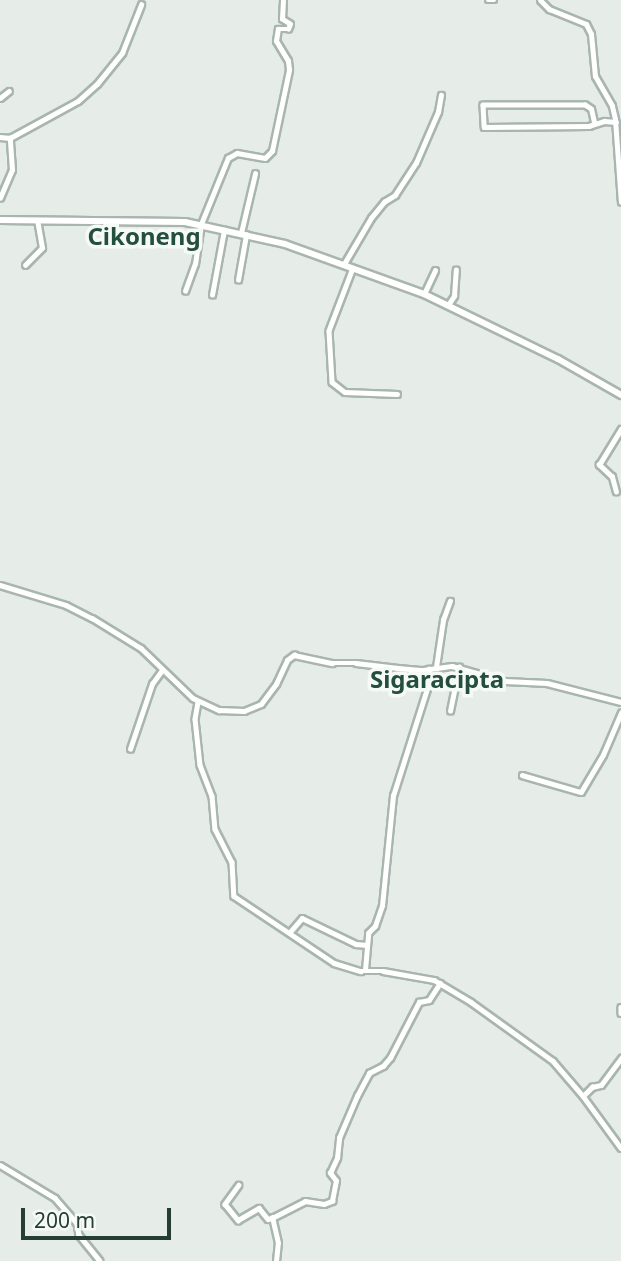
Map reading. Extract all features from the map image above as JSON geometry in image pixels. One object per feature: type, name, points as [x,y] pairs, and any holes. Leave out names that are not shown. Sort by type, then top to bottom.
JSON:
[{"type":"main road","points":[[0,220],[168,221],[201,224],[244,233],[354,267],[424,294],[558,359],[621,395]]},
{"type":"street","points":[[488,0],[494,0]]},
{"type":"street","points":[[540,0],[549,9],[588,26],[595,76],[612,106],[616,122],[621,202]]},
{"type":"street","points":[[185,291],[194,267],[201,224],[228,158],[237,153],[265,158],[272,151],[289,70],[288,60],[276,41],[278,29],[289,28],[290,23],[282,20],[283,1]]},
{"type":"street","points":[[0,137],[10,138],[78,101],[100,81],[122,53],[141,5]]},
{"type":"street","points":[[275,12],[281,15]]},
{"type":"street","points":[[0,97],[9,92]]},
{"type":"street","points":[[344,264],[371,218],[384,202],[395,195],[416,163],[438,112],[441,95]]},
{"type":"street","points":[[594,122],[591,109],[585,105],[483,105],[484,127],[589,126],[594,122],[616,122]]},
{"type":"street","points":[[0,198],[11,176],[10,138]]},
{"type":"street","points":[[238,280],[255,174]]},
{"type":"street","points":[[25,265],[42,248],[37,220]]},
{"type":"street","points":[[212,295],[225,229]]},
{"type":"street","points":[[354,267],[329,331],[332,382],[345,392],[397,394]]},
{"type":"street","points":[[424,294],[435,270]]},
{"type":"street","points":[[448,305],[454,296],[456,270]]},
{"type":"street","points":[[616,492],[611,477],[599,465],[621,429]]},
{"type":"street","points":[[0,585],[66,604],[133,642],[198,702],[236,712],[253,709],[268,696],[287,660],[294,655],[332,663],[429,669],[459,667],[505,681],[547,683],[621,702]]},
{"type":"street","points":[[436,667],[443,620],[450,601]]},
{"type":"street","points":[[450,711],[459,667]]},
{"type":"street","points":[[365,970],[369,931],[375,926],[382,906],[393,796],[427,689],[429,669]]},
{"type":"street","points":[[131,749],[152,684],[162,670]]},
{"type":"street","points":[[198,702],[195,719],[200,765],[212,796],[215,829],[232,862],[233,894],[334,963],[365,970],[413,975],[440,983],[553,1061],[621,1148]]},
{"type":"street","points":[[523,775],[581,792],[603,755],[621,713]]},
{"type":"street","points":[[290,932],[301,918],[356,944],[367,944]]},
{"type":"street","points":[[239,1185],[225,1204],[238,1220],[259,1208],[267,1219],[305,1201],[324,1204],[332,1201],[335,1181],[330,1173],[337,1158],[339,1138],[356,1096],[369,1073],[383,1066],[390,1058],[419,1002],[429,1000],[440,983]]},
{"type":"street","points":[[621,1007],[621,1013]]},
{"type":"street","points":[[583,1096],[592,1087],[601,1085],[621,1058]]},
{"type":"street","points":[[0,1166],[55,1198],[76,1223],[79,1235],[100,1261]]},
{"type":"street","points":[[272,1218],[278,1243],[276,1261]]},
{"type":"district","name":"Cikoneng","points":[[144,236]]},
{"type":"district","name":"Sigaracipta","points":[[437,679]]}]
